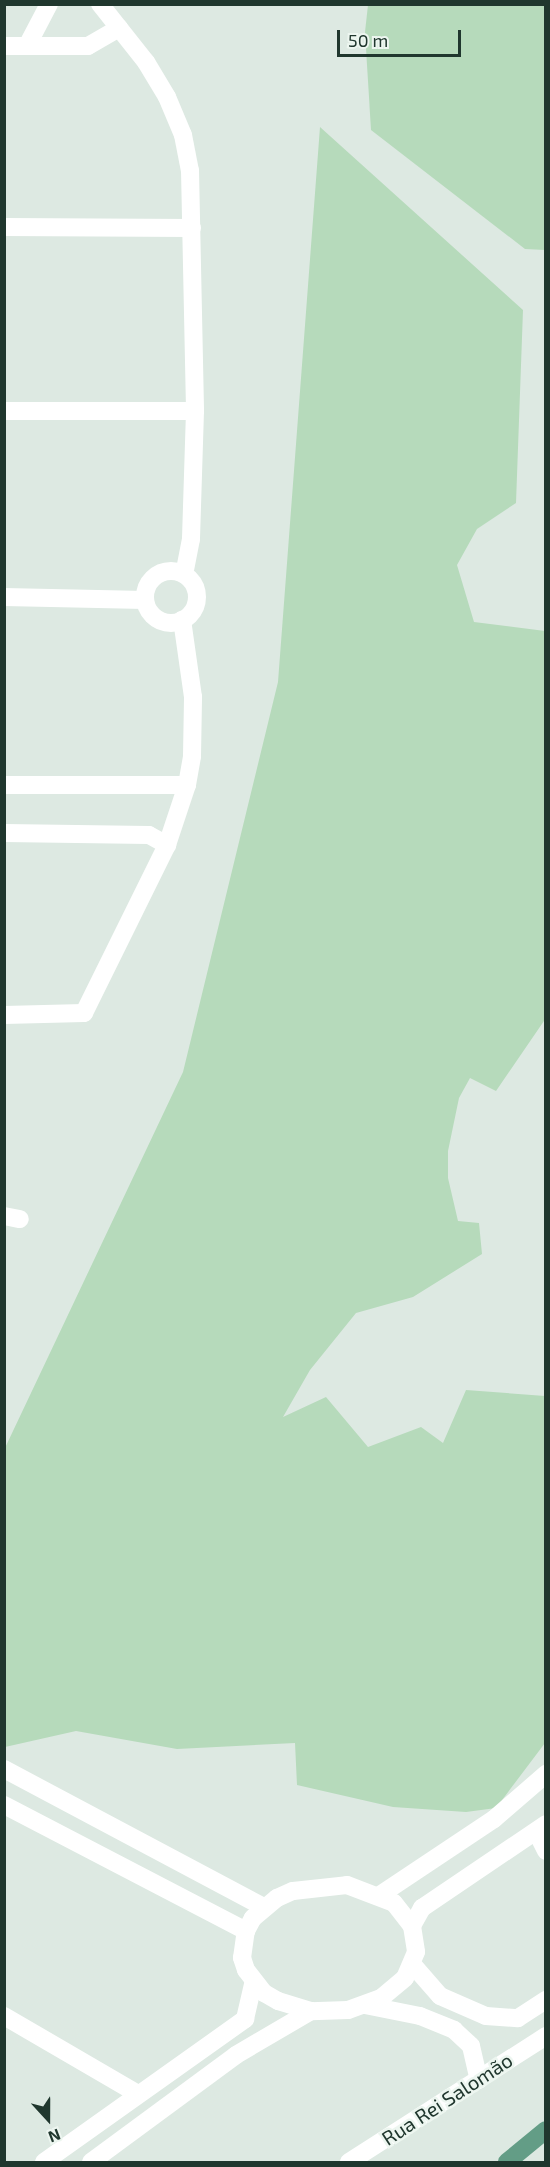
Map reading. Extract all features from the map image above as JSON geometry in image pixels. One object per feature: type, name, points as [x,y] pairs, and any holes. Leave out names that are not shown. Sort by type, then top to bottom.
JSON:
[{"type":"main road","points":[[507,2163],[546,2130]]},
{"type":"street","points":[[27,46],[49,4]]},
{"type":"street","points":[[100,4],[146,62],[176,116],[190,170],[195,411],[192,522],[184,574]]},
{"type":"street","points":[[4,46],[88,46],[119,28]]},
{"type":"street","points":[[4,227],[192,228]]},
{"type":"street","points":[[4,411],[195,411]]},
{"type":"street","points":[[4,1015],[84,1013],[167,845],[187,785],[193,697],[182,620],[197,602],[195,586],[184,574],[168,571],[153,577],[145,600]]},
{"type":"street","points":[[4,597],[145,600]]},
{"type":"street","points":[[145,600],[158,620],[182,620]]},
{"type":"street","points":[[4,785],[187,785]]},
{"type":"street","points":[[4,833],[149,835],[167,845]]},
{"type":"street","points":[[4,1769],[264,1907]]},
{"type":"street","points":[[380,1895],[494,1819],[546,1774]]},
{"type":"street","points":[[4,1805],[246,1931]]},
{"type":"street","points":[[412,1926],[422,1908],[542,1828],[546,1851]]},
{"type":"street","points":[[365,2006],[395,1989],[413,1965],[416,1939],[412,1926],[394,1903],[380,1895],[328,1884],[293,1891],[264,1907],[246,1931],[242,1958],[254,1983],[278,2001],[312,2011],[365,2006],[420,2016],[454,2030],[471,2046],[479,2080]]},
{"type":"street","points":[[413,1965],[440,1996],[486,2016],[518,2018],[546,2000]]},
{"type":"street","points":[[44,2163],[245,2019],[254,1983]]},
{"type":"street","points":[[91,2163],[236,2055],[312,2011]]},
{"type":"street","points":[[4,2016],[138,2094]]},
{"type":"street","name":"Rua Rei Salomão","points":[[349,2163],[546,2036]]},
{"type":"green space","points":[[368,5],[545,5],[545,250],[525,249],[371,130],[365,32]]},
{"type":"green space","points":[[320,127],[523,310],[516,503],[477,529],[457,565],[474,622],[545,631],[546,1018],[496,1091],[470,1078],[459,1098],[448,1151],[448,1178],[458,1221],[479,1223],[482,1254],[413,1297],[356,1313],[310,1370],[283,1417],[326,1397],[368,1447],[421,1427],[443,1443],[466,1390],[545,1396],[545,1743],[496,1808],[466,1812],[393,1807],[297,1785],[295,1743],[177,1749],[76,1731],[5,1747],[4,1450],[183,1072],[278,682]]}]
